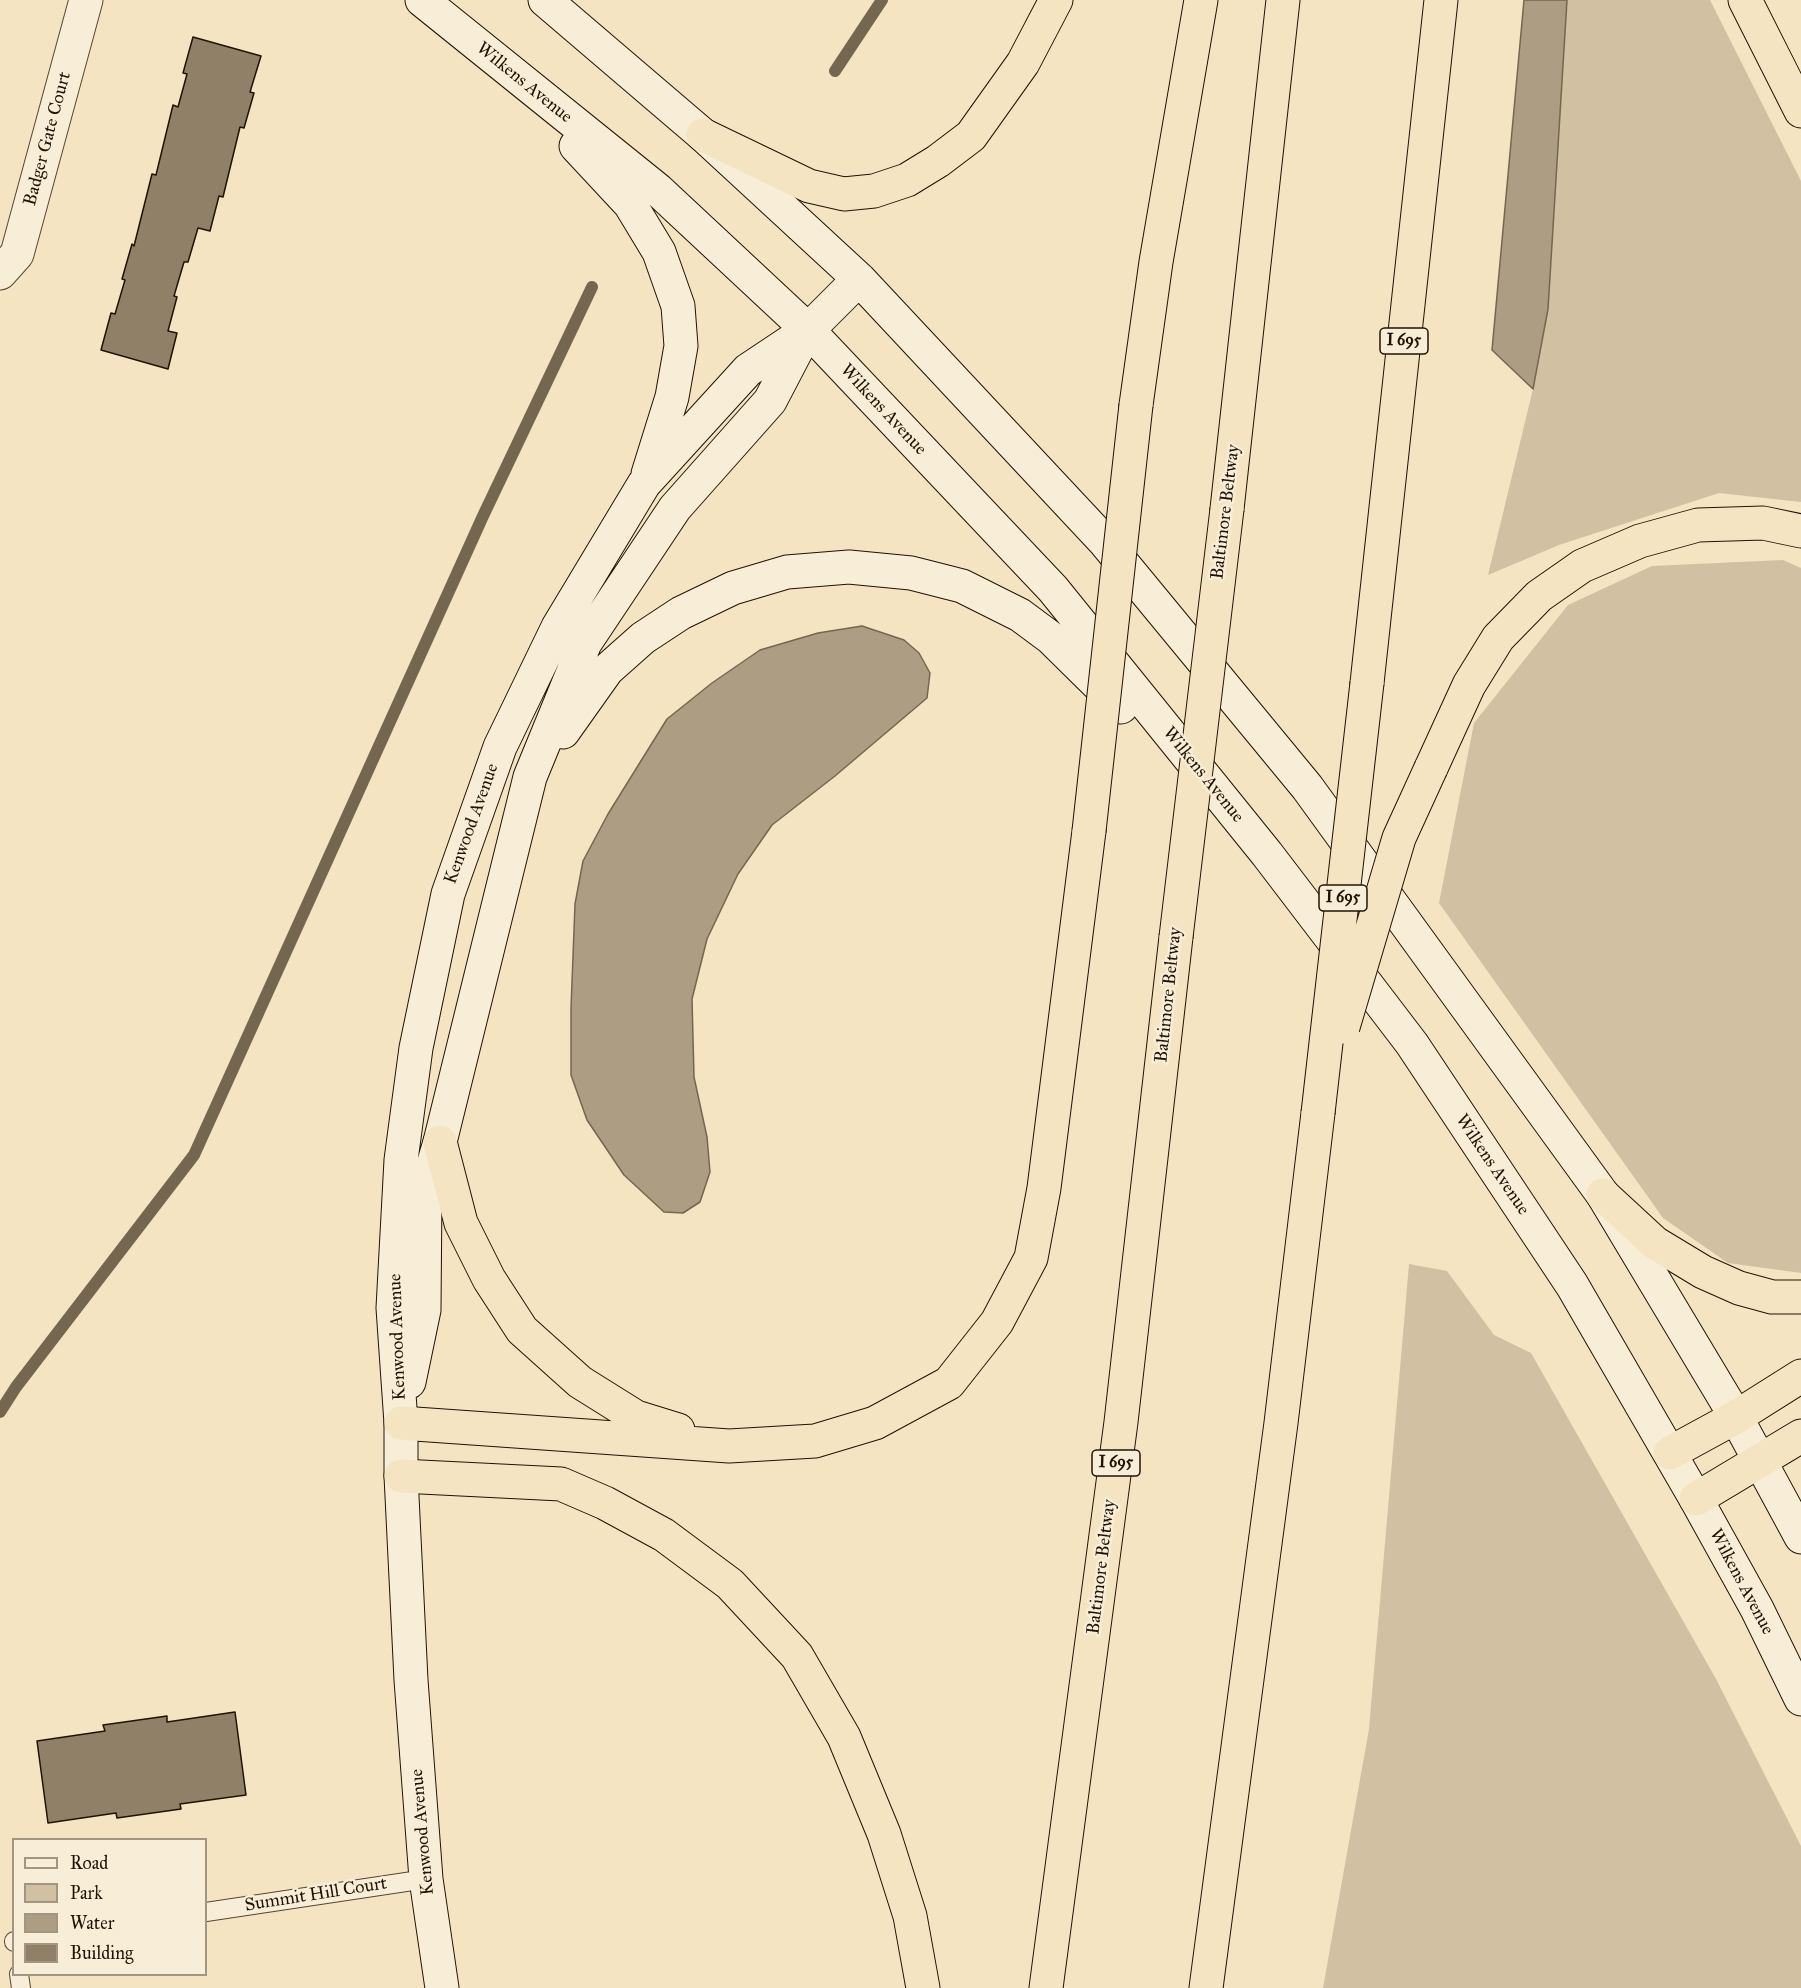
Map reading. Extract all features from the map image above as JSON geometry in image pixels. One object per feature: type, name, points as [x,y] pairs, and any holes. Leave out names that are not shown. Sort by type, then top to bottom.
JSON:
[{"type":"highway","points":[[703,135],[809,186],[844,194],[874,191],[907,180],[938,161],[971,136],[1023,63],[1056,0]]},
{"type":"highway","points":[[401,1423],[729,1446],[815,1441],[875,1423],[949,1383],[997,1322],[1030,1258],[1044,1188],[1089,831],[1136,405],[1156,262],[1201,0]]},
{"type":"highway","name":"Baltimore Beltway","points":[[1046,1988],[1121,1422],[1227,509],[1283,0]]},
{"type":"highway","name":"I 695","points":[[1206,1988],[1278,1447],[1318,1113],[1441,0]]},
{"type":"highway","points":[[1745,0],[1801,111]]},
{"type":"highway","points":[[1318,1113],[1399,838],[1469,685],[1498,638],[1539,596],[1582,566],[1640,541],[1698,525],[1763,523],[1801,531]]},
{"type":"highway","points":[[440,1142],[461,1223],[489,1279],[522,1330],[580,1382],[636,1417],[729,1446]]},
{"type":"highway","points":[[1603,1195],[1655,1242],[1703,1272],[1750,1291],[1772,1296],[1801,1297]]},
{"type":"highway","points":[[1670,1453],[1736,1417],[1801,1376]]},
{"type":"highway","points":[[1696,1499],[1801,1436]]},
{"type":"highway","points":[[401,1476],[561,1484],[605,1503],[664,1535],[730,1584],[797,1656],[844,1737],[884,1834],[910,1916],[923,1988]]},
{"type":"main road","name":"Badger Gate Court","points":[[0,273],[17,254],[86,0]]},
{"type":"main road","name":"Wilkens Avenue","points":[[422,0],[658,190],[807,330],[1053,589],[1267,854],[1412,1044],[1572,1285],[1670,1453],[1757,1609],[1801,1699]]},
{"type":"main road","points":[[545,0],[703,135],[859,279],[1105,542],[1307,787],[1603,1195],[1736,1417],[1801,1537]]},
{"type":"main road","points":[[492,57],[630,204],[659,252],[678,306],[681,346],[672,397],[644,484]]},
{"type":"main road","name":"Kenwood Avenue","points":[[442,1988],[426,1879],[411,1680],[401,1476],[401,1423],[393,1308],[401,1160],[416,1048],[448,894],[500,747],[558,627],[644,484],[748,370],[807,330],[859,279]]},
{"type":"main road","name":"Kenwood Avenue","points":[[401,1423],[424,1310],[425,1192],[440,1142],[530,777],[585,643],[675,508],[770,401],[807,330]]},
{"type":"main road","points":[[530,777],[607,670],[643,638],[681,613],[733,588],[787,572],[849,567],[911,573],[962,586],[1020,615],[1051,638],[1267,854]]},
{"type":"lane","name":"Summit Hill Court","points":[[207,1912],[426,1879]]},
{"type":"green space","points":[[1567,0],[1710,0],[1801,181],[1801,502],[1719,493],[1559,545],[1488,575],[1533,389],[1548,309]]},
{"type":"green space","points":[[1783,560],[1801,568],[1801,1273],[1728,1263],[1663,1218],[1439,903],[1474,723],[1568,605],[1652,566]]},
{"type":"green space","points":[[1409,1264],[1447,1271],[1494,1335],[1531,1353],[1716,1679],[1801,1846],[1801,1988],[1323,1988],[1369,1729]]},
{"type":"water","points":[[1524,0],[1567,0],[1548,309],[1533,389],[1492,350]]},
{"type":"water","points":[[862,626],[904,640],[919,653],[930,673],[927,698],[835,776],[772,825],[738,874],[707,939],[692,999],[694,1077],[707,1137],[710,1172],[700,1202],[683,1213],[664,1212],[624,1175],[587,1120],[571,1075],[575,904],[583,861],[608,814],[667,719],[712,683],[760,650],[818,633]]},
{"type":"building","points":[[193,37],[261,56],[250,92],[254,93],[244,128],[240,127],[223,197],[219,196],[210,231],[198,228],[188,262],[184,262],[174,296],[177,297],[168,331],[177,333],[168,369],[101,350],[111,313],[115,314],[125,280],[122,279],[132,244],[134,246],[152,174],[156,175],[173,105],[178,107],[187,74],[183,73]]},
{"type":"building","points":[[235,1712],[246,1795],[180,1804],[181,1809],[117,1818],[116,1813],[48,1823],[37,1741],[105,1731],[103,1725],[167,1716],[167,1722]]},
{"type":"waterway","points":[[835,71],[882,0]]},
{"type":"waterway","points":[[0,1412],[16,1387],[194,1155],[483,516],[592,287]]}]
